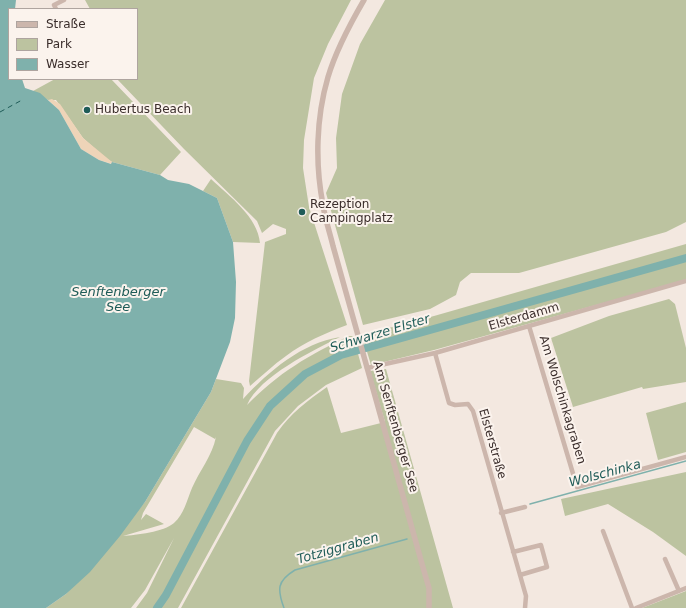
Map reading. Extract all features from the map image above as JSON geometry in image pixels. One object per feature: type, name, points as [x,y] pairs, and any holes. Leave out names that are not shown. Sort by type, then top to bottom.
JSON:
[{"type":"street","points":[[56,8],[54,5],[64,0]]},
{"type":"street","name":"Am Senftenberger See","points":[[364,0],[342,42],[328,78],[322,109],[318,153],[323,206],[429,588],[429,608]]},
{"type":"street","name":"Elsterdamm","points":[[367,368],[435,353],[686,281]]},
{"type":"street","name":"Am Wolschinkagraben","points":[[529,326],[577,487],[686,457]]},
{"type":"street","name":"Elsterstraße","points":[[435,353],[450,403],[455,405],[468,404],[473,411],[526,596],[525,608]]},
{"type":"street","points":[[502,513],[525,507]]},
{"type":"street","points":[[603,531],[632,608]]},
{"type":"street","points":[[513,552],[541,545],[547,567],[520,575]]},
{"type":"street","points":[[665,559],[679,591]]},
{"type":"street","points":[[636,608],[686,588]]},
{"type":"green space","points":[[85,0],[351,0],[328,44],[314,78],[304,140],[303,168],[309,207],[347,325],[300,346],[250,386],[249,381],[265,242],[286,234],[286,229],[273,224],[262,233],[257,221],[184,149],[118,80],[138,80],[138,8],[89,8]]},
{"type":"green space","points":[[385,0],[686,0],[686,222],[666,232],[519,273],[471,273],[460,282],[456,295],[430,309],[363,325],[326,193],[337,168],[336,138],[342,94],[360,44]]},
{"type":"green space","points":[[53,80],[112,80],[181,152],[160,175],[112,162],[105,158],[83,138],[56,100],[48,100],[33,91]]},
{"type":"green space","points":[[211,179],[242,208],[254,224],[260,243],[233,242],[217,198],[203,191]]},
{"type":"green space","points":[[686,244],[686,280],[434,350],[371,365],[362,335]]},
{"type":"green space","points":[[669,299],[675,304],[686,348],[686,382],[643,389],[642,387],[573,407],[551,338],[609,316]]},
{"type":"green space","points":[[349,336],[353,336],[362,368],[326,385],[298,406],[275,431],[178,608],[136,608],[147,593],[174,538],[145,590],[131,608],[46,608],[66,594],[145,502],[211,392],[216,379],[241,383],[244,388],[243,399],[264,378],[299,352],[312,345],[340,337],[315,349],[275,374],[263,384],[247,405],[270,383],[282,374],[334,343]],"holes":[[[194,427],[215,439],[216,437],[209,457],[195,481],[183,511],[174,523],[157,531],[123,536],[164,524],[146,514],[141,520],[143,513]]]},
{"type":"green space","points":[[386,369],[453,608],[181,608],[277,433],[288,419],[306,402],[327,387],[341,433],[385,422],[370,371]]},
{"type":"green space","points":[[686,402],[686,452],[658,460],[646,413]]},
{"type":"green space","points":[[686,472],[686,556],[653,532],[608,504],[565,516],[561,499]]},
{"type":"green space","points":[[686,591],[686,608],[642,608]]},
{"type":"sand","points":[[52,99],[60,104],[83,138],[112,162],[112,164],[99,160],[81,149],[59,110],[48,100]]},
{"type":"water","name":"Senftenberger See","points":[[0,0],[16,0],[15,8],[8,8],[8,80],[22,80],[25,88],[40,93],[59,110],[81,149],[99,160],[160,175],[168,180],[189,184],[217,198],[233,242],[236,282],[235,318],[230,342],[211,392],[145,502],[120,536],[90,572],[66,594],[46,608],[0,608]]},
{"type":"waterway","name":"Schwarze Elster","points":[[157,608],[166,595],[247,441],[270,406],[305,374],[341,355],[686,258]]},
{"type":"waterway","name":"Wolschinka","points":[[530,504],[686,461]]},
{"type":"waterway","name":"Totziggraben","points":[[284,608],[280,596],[280,586],[285,578],[295,570],[407,539]]},
{"type":"ferry route","points":[[0,112],[22,100]]},
{"type":"place","name":"Hubertus Beach","points":[[87,110]]},
{"type":"place","name":"Rezeption Campingplatz","points":[[302,212]]}]
